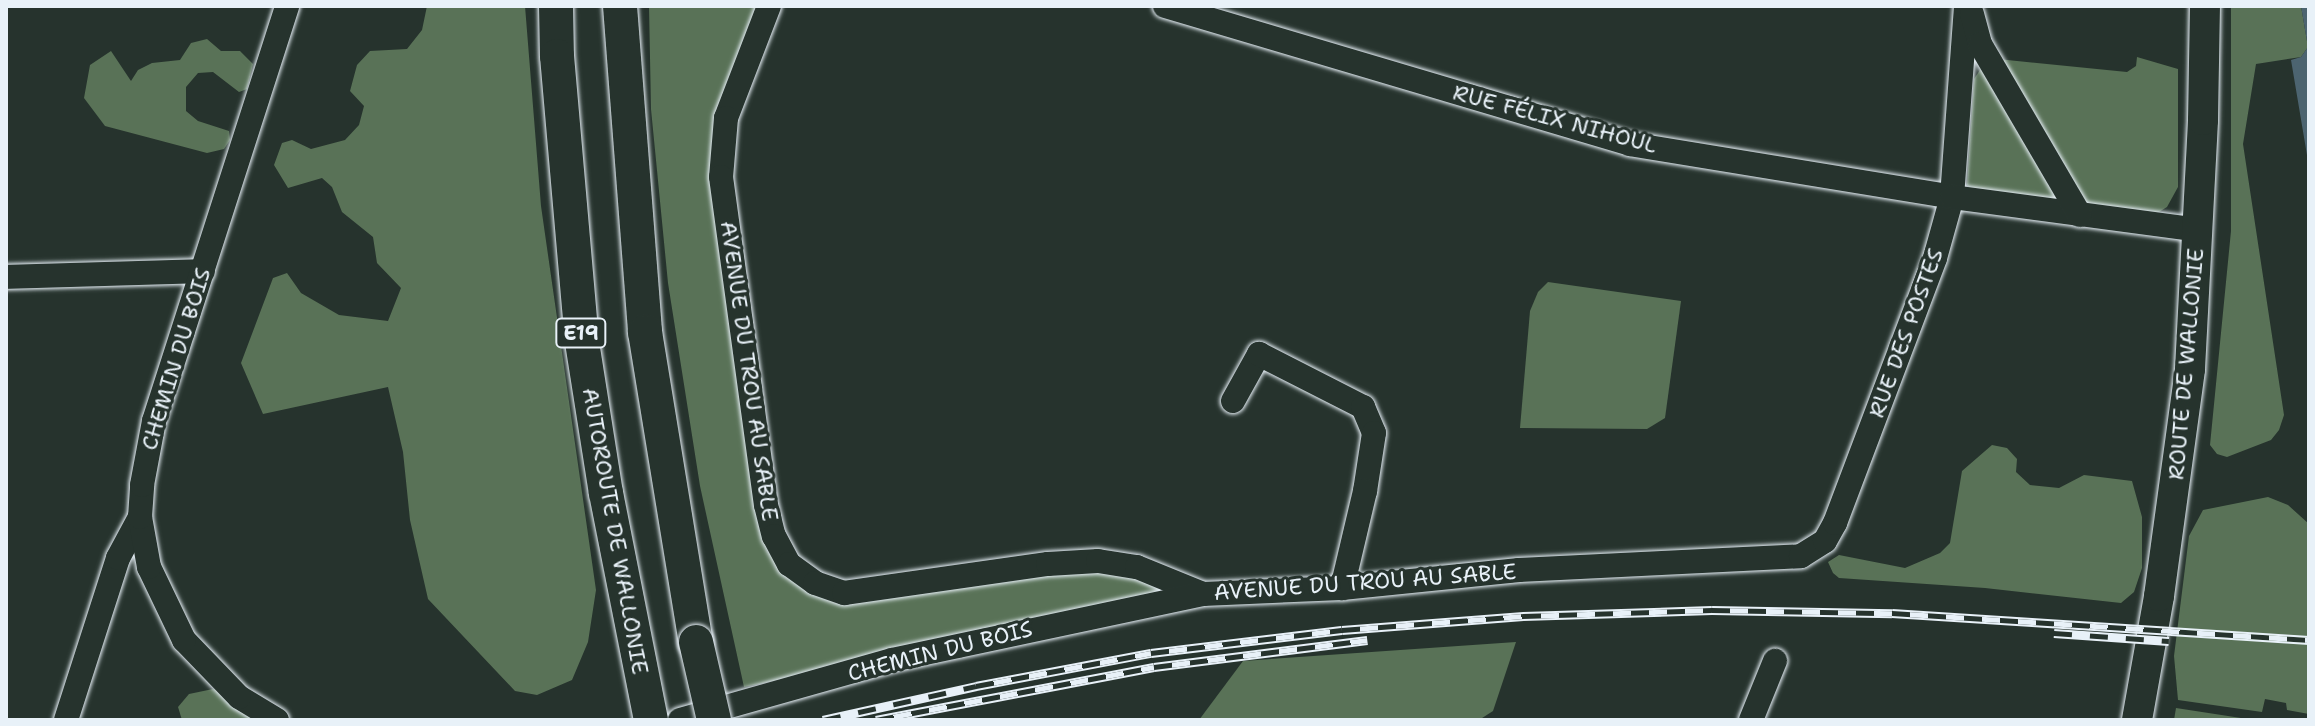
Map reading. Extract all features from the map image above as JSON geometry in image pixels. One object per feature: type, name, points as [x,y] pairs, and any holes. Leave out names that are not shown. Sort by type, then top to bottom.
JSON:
[{"type":"highway","name":"AUTOROUTE DE WALLONIE","points":[[556,6],[557,56],[582,342],[606,493],[651,720]]},
{"type":"highway","points":[[620,6],[645,332],[669,494],[696,642],[714,720]]},
{"type":"main road","name":"ROUTE DE WALLONIE","points":[[2137,720],[2184,432],[2198,230],[2205,6]]},
{"type":"street","name":"CHEMIN DU BOIS","points":[[277,720],[239,697],[184,640],[149,567],[140,517],[143,473],[154,421],[287,6]]},
{"type":"street","name":"AVENUE DU TROU AU SABLE","points":[[769,6],[726,118],[721,177],[766,505],[774,536],[789,564],[815,583],[844,593],[1048,564],[1098,561],[1137,567],[1203,594],[1342,588],[1519,570],[1801,556],[1825,541],[1855,469]]},
{"type":"street","name":"RUE FÉLIX NIHOUL","points":[[1165,6],[1630,144],[1952,197]]},
{"type":"street","name":"RUE DES POSTES","points":[[1855,469],[1935,258],[1952,197],[1968,6]]},
{"type":"street","name":"RUE DES POSTES","points":[[1968,6],[1980,44],[2080,215]]},
{"type":"street","points":[[1952,197],[2198,230]]},
{"type":"street","points":[[6,277],[203,271]]},
{"type":"street","points":[[1233,401],[1259,354],[1363,407],[1374,433],[1365,491],[1342,588]]},
{"type":"street","points":[[66,720],[118,558],[140,517]]},
{"type":"street","name":"CHEMIN DU BOIS","points":[[680,720],[892,660],[1203,594]]},
{"type":"street","points":[[1751,720],[1775,661]]},
{"type":"green space","points":[[427,6],[525,6],[541,206],[596,590],[588,642],[572,680],[537,695],[515,691],[428,599],[410,520],[403,452],[388,387],[263,414],[241,363],[273,278],[287,273],[301,293],[339,315],[388,321],[401,288],[377,263],[373,237],[342,212],[332,187],[322,178],[288,188],[274,165],[282,143],[292,140],[311,149],[345,140],[359,125],[364,106],[350,91],[357,65],[370,51],[407,49],[422,30]]},
{"type":"green space","points":[[649,6],[769,6],[726,118],[766,505],[815,583],[1098,561],[1203,594],[744,687],[700,486],[668,283],[651,109]]},
{"type":"green space","points":[[2231,6],[2301,6],[2308,47],[2301,57],[2256,64],[2243,144],[2284,415],[2279,430],[2271,440],[2227,457],[2217,454],[2210,445],[2231,231]]},
{"type":"green space","points":[[207,39],[221,51],[240,51],[253,64],[247,89],[239,92],[213,72],[198,73],[186,87],[186,111],[198,121],[229,131],[230,140],[224,149],[207,153],[105,126],[84,98],[90,65],[111,51],[131,81],[138,70],[152,63],[180,60],[191,43]]},
{"type":"green space","points":[[2137,57],[2178,69],[2178,187],[2167,207],[2154,215],[1975,192],[1967,185],[1974,79],[1988,58],[2127,72],[2136,66]]},
{"type":"green space","points":[[1548,282],[1681,301],[1665,418],[1647,429],[1520,428],[1530,311],[1538,292]]},
{"type":"green space","points":[[1992,445],[2007,448],[2017,459],[2016,472],[2030,485],[2059,488],[2084,475],[2132,481],[2142,517],[2142,568],[2134,592],[2121,603],[1985,588],[1839,578],[1833,573],[1828,562],[1839,555],[1905,568],[1940,553],[1950,543],[1962,471]]},
{"type":"green space","points":[[2268,497],[2288,505],[2309,524],[2309,714],[2287,710],[2286,703],[2265,699],[2262,712],[2178,700],[2174,656],[2189,536],[2203,510]]},
{"type":"green space","points":[[1516,642],[1493,711],[1479,720],[1199,720],[1243,661]]},
{"type":"green space","points":[[213,689],[239,697],[277,720],[182,720],[178,707],[189,694]]},
{"type":"green space","points":[[2176,708],[2254,720],[2174,720]]},
{"type":"water","points":[[2301,6],[2309,6],[2309,167],[2291,60],[2301,57],[2308,47]]},
{"type":"railway","points":[[823,720],[976,686],[1151,653],[1342,630],[1523,616],[1712,610],[1892,613],[2309,640]]},
{"type":"railway","points":[[2054,633],[2169,641]]},
{"type":"railway","points":[[876,720],[1154,667],[1367,640]]}]
